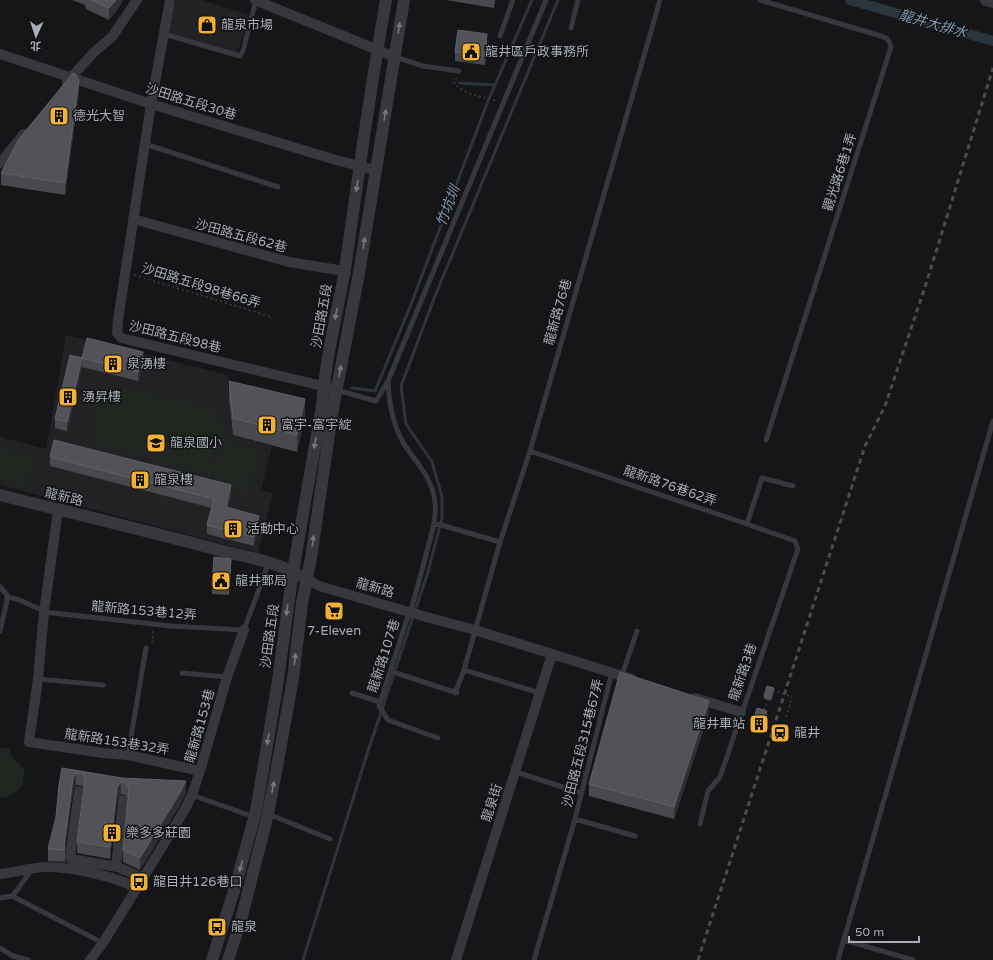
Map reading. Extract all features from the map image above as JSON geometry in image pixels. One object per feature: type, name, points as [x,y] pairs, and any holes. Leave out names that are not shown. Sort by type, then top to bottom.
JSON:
[{"type":"street","points":[[61,90],[94,52],[112,37],[137,0]]},
{"type":"street","name":"沙田路五段98巷","points":[[170,0],[133,219],[117,333],[121,338],[337,390]]},
{"type":"street","points":[[255,0],[395,57]]},
{"type":"street","name":"沙田路五段","points":[[212,960],[234,891],[263,818],[277,687],[293,572],[322,406],[323,386],[344,271],[377,50],[386,0]]},
{"type":"street","name":"沙田路五段","points":[[228,960],[241,920],[293,678],[306,579],[333,408],[359,273],[404,0]]},
{"type":"street","points":[[986,0],[993,2]]},
{"type":"street","name":"沙田路五段30巷","points":[[0,54],[152,104],[375,170]]},
{"type":"street","points":[[0,163],[30,126]]},
{"type":"street","name":"沙田路五段62巷","points":[[133,219],[289,262],[344,271]]},
{"type":"street","name":"龍新路","points":[[0,495],[270,562],[319,586],[413,614],[475,630],[644,682]]},
{"type":"street","points":[[38,679],[44,611],[58,510]]},
{"type":"street","name":"龍新路153巷","points":[[90,960],[103,943],[137,888],[184,811],[192,795],[227,677],[244,630]]},
{"type":"street","name":"龍泉街","points":[[456,960],[552,654]]},
{"type":"street","name":"龍新路153巷32弄","points":[[38,679],[30,742],[128,755],[200,771]]},
{"type":"street","points":[[689,696],[741,712]]},
{"type":"street","points":[[79,791],[70,857],[72,859],[130,871],[143,878]]},
{"type":"street","points":[[116,867],[123,800]]},
{"type":"street","points":[[0,874],[45,867],[81,871],[127,883],[137,888]]},
{"type":"lane","points":[[164,34],[240,56],[243,51],[255,0]]},
{"type":"lane","points":[[500,36],[513,0]]},
{"type":"lane","points":[[337,390],[376,401],[388,381],[546,0]]},
{"type":"lane","points":[[571,28],[578,0]]},
{"type":"lane","name":"龍新路76巷","points":[[391,671],[456,693],[464,670],[500,542],[530,451],[660,0]]},
{"type":"lane","name":"觀光路6巷1弄","points":[[760,0],[887,38],[890,41],[891,47],[766,440]]},
{"type":"lane","points":[[395,57],[423,66],[460,71]]},
{"type":"lane","points":[[145,144],[278,187]]},
{"type":"lane","name":"龍新路107巷","points":[[380,704],[413,614],[435,523],[435,503],[432,489],[422,468],[403,442],[396,427],[390,403],[388,381]]},
{"type":"lane","points":[[838,960],[993,421]]},
{"type":"lane","name":"龍新路76巷62弄","points":[[530,451],[795,541],[798,549]]},
{"type":"lane","points":[[747,524],[762,478],[793,486]]},
{"type":"lane","points":[[435,523],[500,542]]},
{"type":"lane","name":"龍新路3巷","points":[[700,824],[708,792],[720,777],[798,549]]},
{"type":"lane","name":"龍新路153巷","points":[[244,630],[270,562]]},
{"type":"lane","points":[[0,587],[8,596],[0,631]]},
{"type":"lane","name":"龍新路153巷12弄","points":[[7,597],[21,599],[44,611],[154,624],[244,630]]},
{"type":"lane","name":"沙田路五段315巷67弄","points":[[534,960],[581,793],[617,674],[637,631]]},
{"type":"lane","points":[[128,755],[146,648]]},
{"type":"lane","points":[[464,670],[540,693]]},
{"type":"lane","points":[[182,673],[227,677]]},
{"type":"lane","points":[[38,679],[103,685]]},
{"type":"lane","points":[[352,693],[380,704],[388,720],[438,738]]},
{"type":"lane","points":[[516,772],[581,793]]},
{"type":"lane","points":[[192,795],[330,839]]},
{"type":"lane","name":"沙田路五段315巷67弄","points":[[575,818],[636,836]]},
{"type":"lane","points":[[12,896],[32,870]]},
{"type":"lane","points":[[0,898],[12,896],[103,943]]},
{"type":"lane","points":[[844,940],[913,960]]},
{"type":"lane","points":[[0,948],[13,956],[28,960]]},
{"type":"path","points":[[460,71],[460,76],[454,81],[455,85],[470,95],[494,100]]},
{"type":"path","name":"沙田路五段98巷66弄","points":[[125,272],[272,317]]},
{"type":"path","points":[[146,648],[153,641],[154,624]]},
{"type":"path","points":[[771,690],[792,697],[786,717]]},
{"type":"path","points":[[764,710],[769,697]]},
{"type":"shaded area","name":"龍泉市場","points":[[176,0],[202,0],[249,15],[237,56],[164,34]]},
{"type":"shaded area","name":"龍泉國小","points":[[66,335],[228,375],[229,402],[233,435],[272,446],[261,490],[273,493],[258,553],[0,485],[0,437],[46,449]]},
{"type":"shaded area","points":[[108,386],[209,409],[220,423],[222,429],[222,440],[217,452],[206,463],[217,466],[224,442],[258,452],[246,494],[212,484],[214,476],[91,441],[94,431],[97,431],[93,417],[95,401],[100,392]]},
{"type":"shaded area","points":[[0,450],[32,459],[24,488],[0,481]]},
{"type":"shaded area","points":[[0,747],[9,748],[13,759],[24,768],[23,787],[7,797],[0,798]]},
{"type":"building","points":[[91,0],[116,0],[109,8]]},
{"type":"building","points":[[458,30],[487,34],[485,56],[455,52]]},
{"type":"building","name":"德光大智","points":[[73,73],[79,80],[65,183],[1,173],[19,139]]},
{"type":"building","points":[[87,338],[143,352],[138,372],[82,358]]},
{"type":"building","name":"湧昇樓","points":[[70,355],[82,358],[67,422],[55,419]]},
{"type":"building","points":[[229,381],[305,399],[297,435],[233,418]]},
{"type":"building","points":[[54,440],[231,485],[226,507],[259,516],[254,537],[207,525],[214,499],[50,457]]},
{"type":"building","name":"龍井郵局","points":[[214,557],[231,559],[229,586],[212,585]]},
{"type":"building","points":[[620,672],[709,701],[674,807],[589,784]]},
{"type":"building","points":[[767,686],[774,688],[771,698],[764,696]]},
{"type":"building","points":[[757,708],[767,711],[761,728],[752,726]]},
{"type":"building","points":[[62,768],[122,778],[186,781],[140,858],[123,850],[129,789],[126,783],[121,782],[117,787],[110,847],[77,842],[85,780],[83,774],[76,773],[73,778],[64,844],[65,850],[48,849],[56,817]]},
{"type":"waterway","name":"竹坑圳","points":[[352,388],[375,391],[410,307],[488,101],[532,0]]},
{"type":"waterway","points":[[303,960],[366,757],[428,572],[442,518],[442,497],[432,462],[406,424],[401,386],[435,296],[558,0]]},
{"type":"waterway","name":"龍井大排水","points":[[850,0],[993,41]]},
{"type":"waterway","points":[[460,83],[495,85]]},
{"type":"railway","points":[[698,960],[865,446],[885,406],[926,284],[993,68]]},
{"type":"place","name":"龍泉市場","points":[[207,25]]},
{"type":"place","name":"龍井區戶政事務所","points":[[471,52]]},
{"type":"place","name":"德光大智","points":[[59,116]]},
{"type":"place","name":"泉湧樓","points":[[113,364]]},
{"type":"place","name":"湧昇樓","points":[[68,397]]},
{"type":"place","name":"富宇-富宇綻","points":[[267,425]]},
{"type":"place","name":"龍泉國小","points":[[156,443]]},
{"type":"place","name":"龍泉樓","points":[[140,480]]},
{"type":"place","name":"活動中心","points":[[233,529]]},
{"type":"place","name":"龍井郵局","points":[[221,581]]},
{"type":"place","name":"7-Eleven","points":[[334,611]]},
{"type":"place","name":"龍井車站","points":[[759,724]]},
{"type":"place","name":"龍井","points":[[780,733]]},
{"type":"place","name":"樂多多莊園","points":[[112,833]]},
{"type":"place","name":"龍目井126巷口","points":[[139,882]]},
{"type":"place","name":"龍泉","points":[[217,927]]}]
